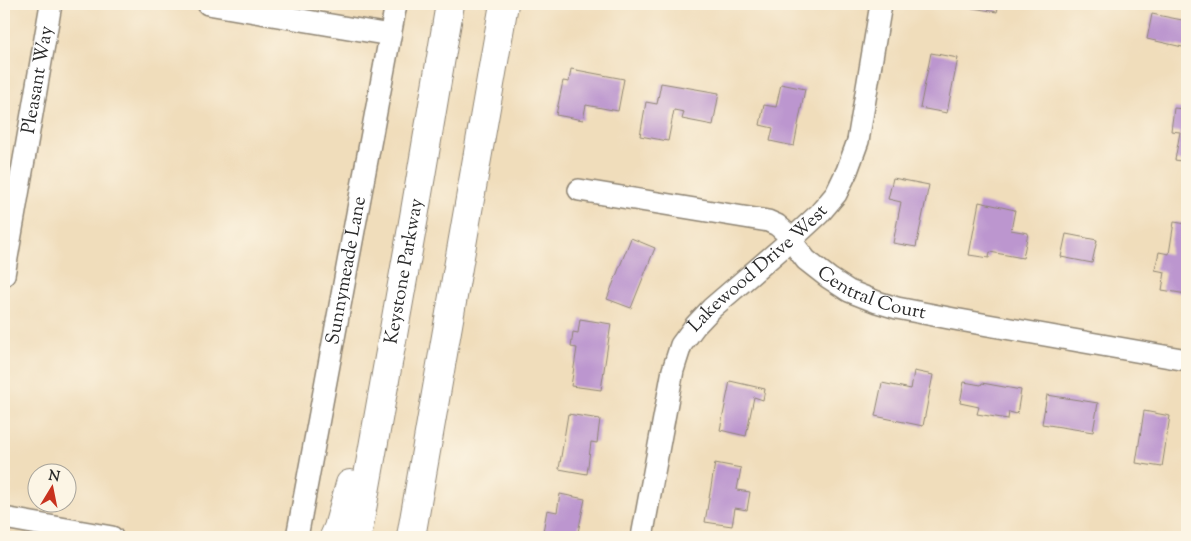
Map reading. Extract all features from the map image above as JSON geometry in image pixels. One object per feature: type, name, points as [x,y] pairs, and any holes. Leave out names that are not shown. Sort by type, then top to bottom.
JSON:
[{"type":"highway","name":"Keystone Parkway","points":[[357,537],[450,4]]},
{"type":"highway","points":[[411,537],[504,4]]},
{"type":"highway","points":[[334,537],[393,331]]},
{"type":"highway","points":[[423,471],[420,515],[425,537]]},
{"type":"street","name":"Pleasant Way","points":[[4,275],[51,4]]},
{"type":"street","points":[[208,4],[390,35]]},
{"type":"street","name":"Sunnymeade Lane","points":[[297,537],[396,4]]},
{"type":"street","name":"Lakewood Drive West","points":[[642,537],[672,370],[681,345],[712,308],[791,240],[819,214],[836,194],[858,141],[882,4]]},
{"type":"street","name":"Central Court","points":[[579,190],[768,221],[777,225],[806,260],[829,278],[849,291],[897,308],[1187,360]]},
{"type":"street","points":[[4,518],[112,537]]},
{"type":"building","points":[[798,4],[820,4],[819,9]]},
{"type":"building","points":[[954,4],[999,4],[997,12]]},
{"type":"building","points":[[1152,14],[1187,21],[1187,48],[1147,39]]},
{"type":"building","points":[[931,53],[958,58],[947,113],[920,108]]},
{"type":"building","points":[[571,69],[624,79],[618,111],[586,105],[583,120],[556,115],[563,81],[569,82]]},
{"type":"building","points":[[661,83],[719,93],[713,125],[682,119],[684,112],[674,110],[668,141],[640,136],[646,102],[657,104]]},
{"type":"building","points":[[781,84],[805,89],[794,146],[770,141],[773,128],[760,125],[764,105],[776,107]]},
{"type":"building","points":[[1186,94],[1187,162],[1175,160],[1180,132],[1171,131],[1174,108],[1184,109]]},
{"type":"building","points":[[893,178],[929,185],[916,247],[893,243],[901,202],[888,199]]},
{"type":"building","points":[[979,202],[1015,210],[1011,230],[1028,233],[1023,258],[990,252],[989,258],[969,255]]},
{"type":"building","points":[[1174,222],[1187,224],[1187,294],[1162,290],[1165,272],[1155,270],[1159,252],[1169,254]]},
{"type":"building","points":[[1066,234],[1097,240],[1092,263],[1061,257]]},
{"type":"building","points":[[631,238],[655,248],[631,308],[607,299]]},
{"type":"building","points":[[580,319],[611,324],[601,390],[571,386],[577,348],[571,347],[573,332],[578,333]]},
{"type":"building","points":[[914,371],[933,375],[923,426],[875,416],[882,383],[911,389]]},
{"type":"building","points":[[730,381],[765,389],[763,400],[754,397],[746,436],[720,430]]},
{"type":"building","points":[[964,382],[981,385],[982,383],[1021,390],[1017,414],[1009,412],[1008,419],[977,414],[979,407],[960,403]]},
{"type":"building","points":[[1047,395],[1098,403],[1093,432],[1042,424]]},
{"type":"building","points":[[1144,411],[1170,416],[1162,467],[1136,463]]},
{"type":"building","points":[[568,414],[600,419],[597,443],[591,442],[587,474],[559,469]]},
{"type":"building","points":[[715,463],[741,468],[737,490],[750,492],[747,510],[735,508],[732,526],[705,522]]},
{"type":"building","points":[[560,494],[585,499],[577,537],[542,537],[547,510],[557,512]]}]
